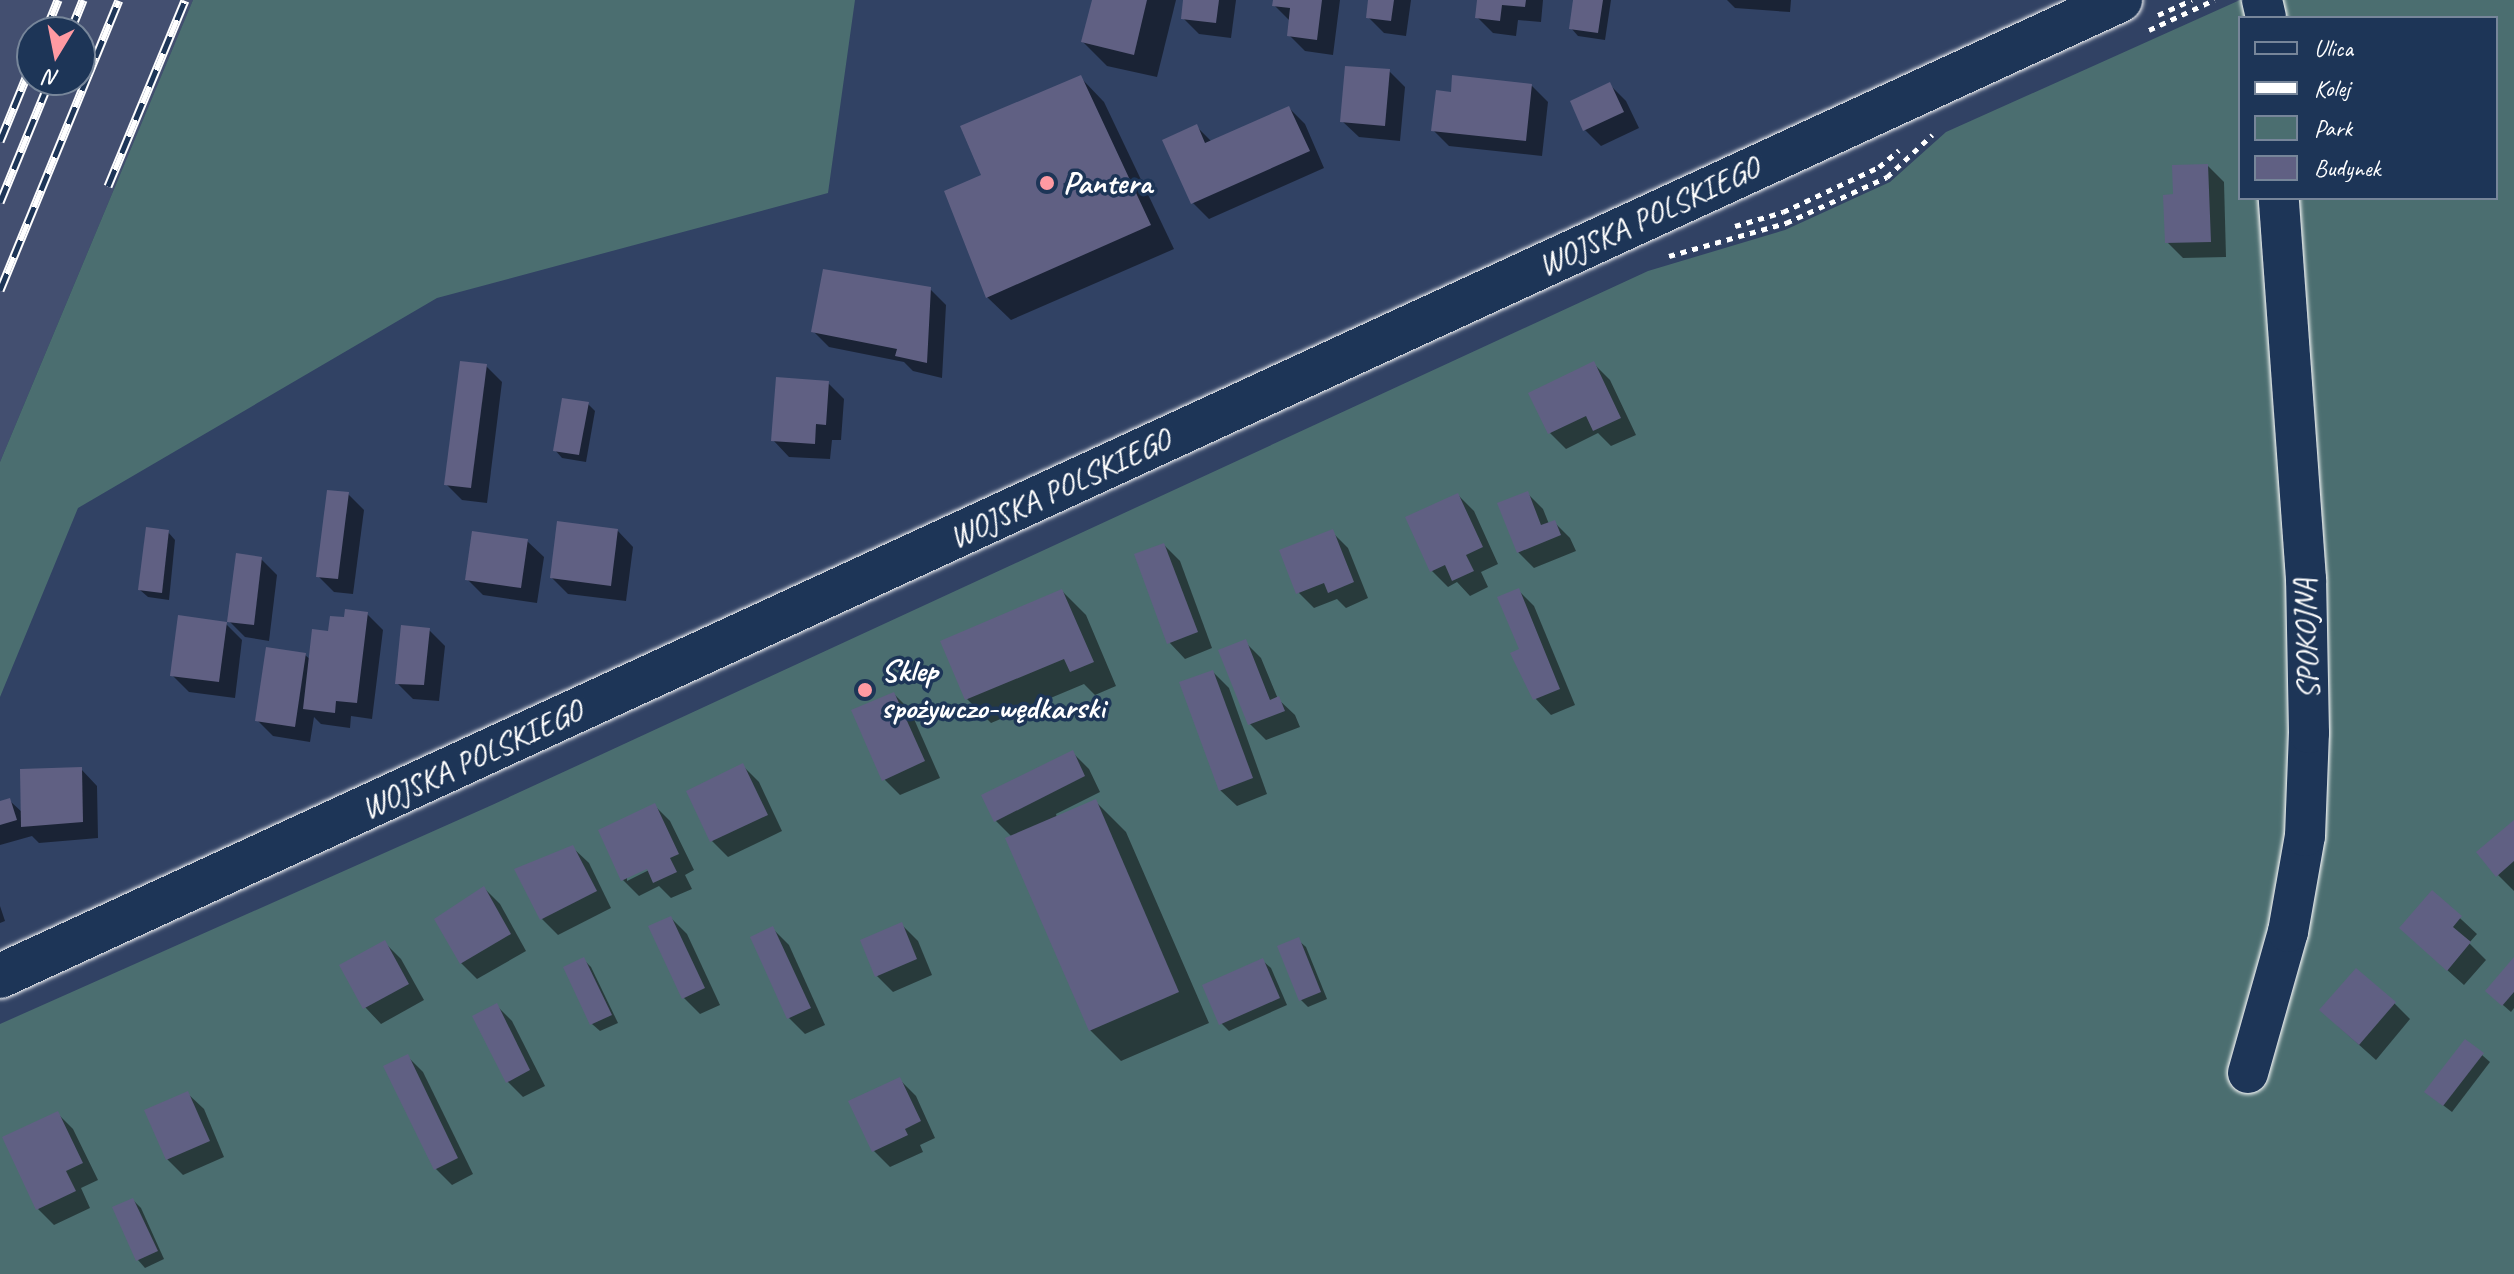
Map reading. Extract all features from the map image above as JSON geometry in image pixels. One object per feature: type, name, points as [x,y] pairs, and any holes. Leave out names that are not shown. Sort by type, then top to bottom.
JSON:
[{"type":"street","name":"WOJSKA POLSKIEGO","points":[[0,976],[2120,0]]},
{"type":"street","name":"SPOKOJNA","points":[[2248,1073],[2288,932],[2305,836],[2309,733],[2306,579],[2279,200]]},
{"type":"shaded area","points":[[0,0],[193,0],[0,462]]},
{"type":"green space","points":[[193,0],[855,0],[828,193],[437,298],[78,508],[0,697],[0,462]]},
{"type":"green space","points":[[2240,0],[2514,0],[2514,1274],[0,1274],[0,1024],[492,805],[1648,271],[1785,230],[1890,182],[1946,132]]},
{"type":"building","points":[[1092,0],[1147,0],[1134,55],[1081,42]]},
{"type":"building","points":[[1183,0],[1219,0],[1216,23],[1181,19]]},
{"type":"building","points":[[1273,0],[1322,0],[1317,40],[1287,36],[1290,8],[1272,6]]},
{"type":"building","points":[[1368,0],[1394,0],[1391,21],[1366,18]]},
{"type":"building","points":[[1477,0],[1526,0],[1525,7],[1502,5],[1500,21],[1475,18]]},
{"type":"building","points":[[1573,0],[1603,0],[1598,33],[1569,29]]},
{"type":"building","points":[[1345,66],[1390,69],[1385,126],[1340,122]]},
{"type":"building","name":"Pantera","points":[[1081,75],[1151,225],[986,298],[944,191],[981,175],[960,126]]},
{"type":"building","points":[[1452,75],[1532,84],[1526,141],[1431,131],[1436,90],[1451,92]]},
{"type":"building","points":[[1610,82],[1624,112],[1583,131],[1570,101]]},
{"type":"building","points":[[1289,106],[1310,151],[1191,204],[1162,140],[1197,124],[1205,143]]},
{"type":"building","points":[[2208,164],[2211,242],[2165,243],[2163,195],[2173,194],[2172,165]]},
{"type":"building","points":[[823,269],[931,287],[927,363],[895,356],[897,349],[811,332]]},
{"type":"building","points":[[460,361],[487,364],[471,488],[444,485]]},
{"type":"building","points":[[1594,361],[1621,418],[1593,431],[1586,416],[1548,434],[1528,393]]},
{"type":"building","points":[[776,377],[829,381],[826,425],[816,424],[815,444],[771,441]]},
{"type":"building","points":[[562,398],[589,402],[579,455],[553,451]]},
{"type":"building","points":[[327,490],[349,492],[338,579],[316,577]]},
{"type":"building","points":[[1528,491],[1541,525],[1555,520],[1561,535],[1517,553],[1497,503]]},
{"type":"building","points":[[1458,493],[1483,547],[1466,555],[1474,571],[1452,581],[1445,565],[1430,572],[1405,517]]},
{"type":"building","points":[[557,521],[618,529],[611,586],[550,578]]},
{"type":"building","points":[[146,527],[169,530],[162,593],[138,590]]},
{"type":"building","points":[[1333,529],[1354,582],[1328,593],[1324,583],[1296,594],[1279,550]]},
{"type":"building","points":[[472,531],[528,539],[521,588],[465,580]]},
{"type":"building","points":[[1164,543],[1198,632],[1167,644],[1134,554]]},
{"type":"building","points":[[236,553],[262,557],[254,625],[227,622]]},
{"type":"building","points":[[1519,588],[1560,689],[1533,700],[1510,653],[1519,649],[1497,597]]},
{"type":"building","points":[[1062,589],[1094,662],[1070,672],[1064,659],[965,700],[940,641]]},
{"type":"building","points":[[345,609],[368,612],[357,703],[336,701],[335,713],[303,709],[312,629],[328,631],[330,616],[344,617]]},
{"type":"building","points":[[178,615],[227,622],[219,682],[170,676]]},
{"type":"building","points":[[401,625],[430,628],[424,685],[395,684]]},
{"type":"building","points":[[1246,639],[1270,700],[1279,696],[1285,711],[1248,725],[1218,650]]},
{"type":"building","points":[[266,647],[306,653],[295,727],[255,721]]},
{"type":"building","points":[[1213,670],[1253,778],[1219,791],[1179,682]]},
{"type":"building","points":[[894,692],[925,761],[882,781],[851,710]]},
{"type":"building","points":[[1073,750],[1085,776],[994,822],[981,795]]},
{"type":"building","points":[[743,763],[768,815],[710,842],[686,791]]},
{"type":"building","points":[[82,767],[83,822],[21,827],[20,769]]},
{"type":"building","points":[[10,798],[17,820],[0,825],[0,801]]},
{"type":"building","points":[[1096,799],[1179,992],[1089,1031],[1005,838]]},
{"type":"building","points":[[655,803],[679,854],[670,858],[677,872],[653,883],[647,869],[621,881],[598,830]]},
{"type":"building","points":[[2514,820],[2514,861],[2496,877],[2476,852]]},
{"type":"building","points":[[573,845],[597,891],[540,920],[514,869]]},
{"type":"building","points":[[484,886],[511,934],[460,964],[434,919]]},
{"type":"building","points":[[2432,890],[2462,916],[2453,927],[2471,942],[2447,971],[2399,928]]},
{"type":"building","points":[[671,916],[705,988],[682,999],[648,926]]},
{"type":"building","points":[[902,922],[917,959],[875,977],[860,940]]},
{"type":"building","points":[[773,926],[811,1008],[787,1019],[750,937]]},
{"type":"building","points":[[1299,937],[1321,992],[1299,1001],[1277,946]]},
{"type":"building","points":[[385,940],[409,984],[363,1009],[339,965]]},
{"type":"building","points":[[584,957],[612,1015],[590,1025],[563,967]]},
{"type":"building","points":[[2514,957],[2514,992],[2502,1006],[2485,991]]},
{"type":"building","points":[[1263,958],[1280,998],[1219,1025],[1202,985]]},
{"type":"building","points":[[2356,968],[2396,1002],[2359,1045],[2319,1010]]},
{"type":"building","points":[[497,1003],[530,1070],[506,1083],[472,1016]]},
{"type":"building","points":[[2465,1039],[2484,1053],[2443,1106],[2424,1092]]},
{"type":"building","points":[[408,1054],[458,1158],[434,1170],[383,1066]]},
{"type":"building","points":[[900,1077],[921,1121],[905,1129],[908,1135],[872,1152],[848,1101]]},
{"type":"building","points":[[188,1091],[210,1141],[166,1160],[144,1110]]},
{"type":"building","points":[[58,1111],[83,1163],[66,1171],[76,1191],[36,1210],[2,1137]]},
{"type":"building","points":[[133,1198],[158,1251],[136,1261],[112,1207]]},
{"type":"railway","points":[[52,16],[58,0]]},
{"type":"railway","points":[[76,16],[83,0]]},
{"type":"railway","points":[[0,290],[119,0]]},
{"type":"railway","points":[[108,186],[185,0]]},
{"type":"railway","points":[[0,141],[18,96]]},
{"type":"railway","points":[[0,202],[43,96]]},
{"type":"place","name":"Pantera","points":[[1047,183]]},
{"type":"place","name":"Sklep spożywczo-wędkarski","points":[[865,690]]}]
